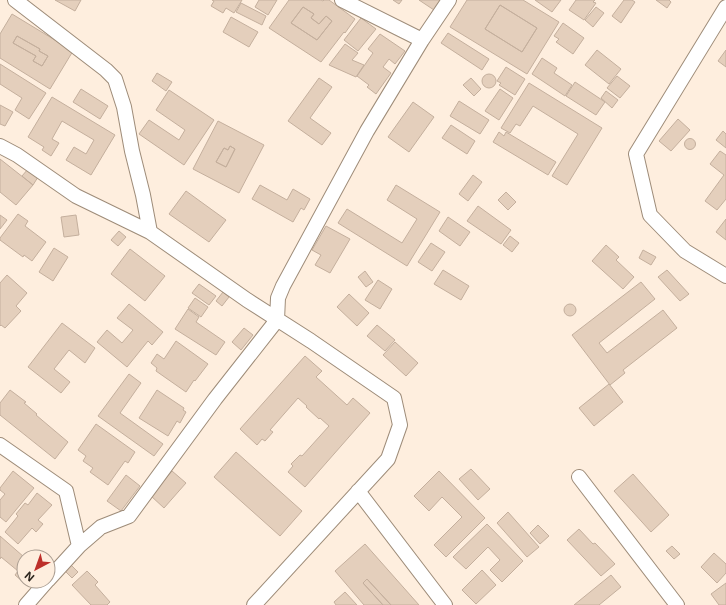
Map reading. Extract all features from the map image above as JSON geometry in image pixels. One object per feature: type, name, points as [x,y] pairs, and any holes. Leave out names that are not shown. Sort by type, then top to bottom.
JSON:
[{"type":"street","points":[[15,0],[106,70],[115,79],[124,107],[150,232]]},
{"type":"street","points":[[342,0],[422,40]]},
{"type":"street","points":[[56,572],[79,546],[101,527],[128,516],[215,399],[277,320],[278,298],[283,286],[367,131],[422,40],[449,0]]},
{"type":"street","points":[[726,7],[636,154],[650,216],[685,251],[726,276]]},
{"type":"street","points":[[0,146],[17,155],[76,196],[150,232],[247,300],[317,345],[394,398],[400,425],[388,458],[254,605]]},
{"type":"street","points":[[0,445],[66,491],[79,546]]},
{"type":"street","points":[[579,477],[677,605]]},
{"type":"street","points":[[358,491],[445,605]]},
{"type":"street","points":[[26,605],[41,589]]},
{"type":"building","points":[[55,0],[81,0],[75,11]]},
{"type":"building","points":[[212,0],[242,0],[234,13],[226,8],[223,13],[211,6],[214,1]]},
{"type":"building","points":[[259,0],[277,0],[268,15],[255,7]]},
{"type":"building","points":[[289,0],[329,0],[355,19],[321,62],[269,28]],"holes":[[[303,7],[314,14],[311,18],[319,24],[326,16],[332,21],[317,40],[291,23]]]},
{"type":"building","points":[[393,0],[402,0],[399,4]]},
{"type":"building","points":[[419,0],[441,0],[434,10]]},
{"type":"building","points":[[467,0],[523,0],[559,22],[527,74],[450,27]],"holes":[[[500,5],[537,28],[522,52],[485,29]]]},
{"type":"building","points":[[535,0],[561,0],[552,12]]},
{"type":"building","points":[[576,0],[595,0],[593,2],[596,3],[584,20],[569,10]]},
{"type":"building","points":[[624,0],[632,0],[635,2],[621,23],[612,16]]},
{"type":"building","points":[[656,0],[669,0],[671,2],[667,8]]},
{"type":"building","points":[[241,3],[266,16],[262,25],[236,12]]},
{"type":"building","points":[[500,5],[537,28],[522,52],[485,29]]},
{"type":"building","points":[[303,7],[314,14],[311,18],[319,24],[326,16],[332,21],[317,40],[291,23]]},
{"type":"building","points":[[596,7],[604,13],[593,27],[585,20]]},
{"type":"building","points":[[12,14],[73,51],[50,89],[0,58],[0,34]],"holes":[[[17,36],[40,49],[39,51],[48,56],[42,66],[33,61],[36,56],[13,43]]]},
{"type":"building","points":[[231,17],[258,32],[249,47],[223,32]]},
{"type":"building","points":[[361,18],[376,29],[358,51],[344,40]]},
{"type":"building","points":[[563,23],[584,38],[573,54],[556,42],[559,39],[554,36]]},
{"type":"building","points":[[448,33],[489,59],[482,70],[441,43]]},
{"type":"building","points":[[380,34],[405,51],[395,64],[389,59],[383,67],[391,73],[376,94],[367,87],[369,85],[357,76],[373,53],[368,49]]},
{"type":"building","points":[[17,36],[40,49],[39,51],[48,56],[42,66],[33,61],[36,56],[13,43]]},
{"type":"building","points":[[345,44],[358,53],[352,60],[364,65],[356,77],[329,65]]},
{"type":"building","points":[[597,50],[621,69],[609,84],[585,65]]},
{"type":"building","points":[[726,50],[726,67],[718,61]]},
{"type":"building","points":[[542,58],[557,68],[554,73],[572,85],[565,96],[532,74]]},
{"type":"building","points":[[0,64],[46,93],[29,119],[15,110],[22,98],[0,84]]},
{"type":"building","points":[[506,67],[525,79],[515,95],[499,85],[501,83],[497,81]]},
{"type":"building","points":[[157,73],[172,82],[166,91],[152,81]]},
{"type":"building","points":[[489,74],[494,76],[496,81],[494,86],[489,88],[484,86],[482,81],[484,76]]},
{"type":"building","points":[[617,76],[630,86],[620,98],[607,88]]},
{"type":"building","points":[[319,78],[332,87],[310,118],[331,133],[322,145],[288,121]]},
{"type":"building","points":[[471,78],[481,89],[474,96],[463,85]]},
{"type":"building","points":[[575,82],[605,102],[596,115],[566,96]]},
{"type":"building","points":[[529,83],[602,128],[567,185],[552,176],[578,134],[533,106],[520,126],[516,124],[510,133],[501,128]]},
{"type":"building","points":[[81,89],[108,106],[100,119],[73,102]]},
{"type":"building","points":[[500,89],[513,98],[499,120],[485,111]]},
{"type":"building","points":[[169,90],[214,120],[184,165],[139,134],[149,120],[179,140],[185,130],[156,110]]},
{"type":"building","points":[[606,91],[618,100],[612,108],[601,98]]},
{"type":"building","points":[[52,97],[115,135],[91,175],[66,160],[74,147],[86,154],[94,140],[62,121],[52,139],[59,143],[51,156],[42,150],[44,147],[28,137]]},
{"type":"building","points":[[459,101],[489,120],[480,134],[450,116]]},
{"type":"building","points":[[413,102],[434,117],[409,152],[388,137]]},
{"type":"building","points":[[0,105],[13,112],[5,126],[0,124]]},
{"type":"building","points":[[678,119],[690,130],[671,151],[659,141]]},
{"type":"building","points":[[218,121],[264,145],[239,193],[193,169]],"holes":[[[230,146],[235,149],[226,167],[216,162],[224,148],[228,150]]]},
{"type":"building","points":[[451,125],[475,141],[467,154],[442,138]]},
{"type":"building","points":[[723,131],[726,134],[726,148],[716,140]]},
{"type":"building","points":[[499,132],[504,136],[506,132],[556,162],[548,175],[493,142]]},
{"type":"building","points":[[690,138],[694,140],[696,144],[694,148],[690,150],[686,148],[684,144],[686,140]]},
{"type":"building","points":[[230,146],[235,149],[226,167],[216,162],[224,148],[228,150]]},
{"type":"building","points":[[720,151],[726,155],[726,199],[717,210],[705,201],[724,175],[710,164]]},
{"type":"building","points":[[0,159],[33,185],[16,205],[0,192]]},
{"type":"building","points":[[28,169],[38,177],[33,185],[22,176]]},
{"type":"building","points":[[473,175],[482,182],[468,201],[459,194]]},
{"type":"building","points":[[260,185],[287,200],[293,189],[310,199],[304,210],[301,208],[293,222],[252,199]]},
{"type":"building","points":[[396,185],[440,212],[407,266],[338,223],[347,209],[402,243],[417,219],[387,200]]},
{"type":"building","points":[[186,191],[226,220],[209,242],[169,214]]},
{"type":"building","points":[[506,192],[516,202],[508,210],[498,200]]},
{"type":"building","points":[[478,206],[511,230],[501,244],[467,221]]},
{"type":"building","points":[[18,214],[28,221],[25,226],[46,242],[32,261],[24,255],[23,257],[0,240]]},
{"type":"building","points":[[0,215],[7,220],[0,229]]},
{"type":"building","points":[[76,215],[79,235],[64,237],[61,217]]},
{"type":"building","points":[[448,217],[470,232],[460,246],[439,231]]},
{"type":"building","points":[[726,219],[726,240],[716,232]]},
{"type":"building","points":[[326,226],[350,239],[330,273],[315,265],[321,255],[312,250]]},
{"type":"building","points":[[119,231],[126,237],[118,246],[111,240]]},
{"type":"building","points":[[510,236],[519,243],[512,252],[503,245]]},
{"type":"building","points":[[431,243],[445,252],[432,271],[418,262]]},
{"type":"building","points":[[606,245],[619,257],[616,260],[634,277],[623,289],[592,261]]},
{"type":"building","points":[[54,248],[68,257],[53,281],[39,272]]},
{"type":"building","points":[[130,249],[165,276],[145,301],[111,274]]},
{"type":"building","points":[[643,250],[656,257],[651,265],[639,258]]},
{"type":"building","points":[[443,270],[469,286],[461,300],[434,284]]},
{"type":"building","points":[[667,270],[689,294],[680,301],[658,277]]},
{"type":"building","points":[[365,271],[373,282],[366,287],[358,277]]},
{"type":"building","points":[[7,275],[27,293],[16,306],[21,311],[5,328],[1,325],[0,326],[0,283]]},
{"type":"building","points":[[378,280],[392,289],[380,309],[365,300]]},
{"type":"building","points":[[641,282],[655,299],[599,343],[607,353],[663,310],[677,328],[623,370],[625,373],[610,385],[572,335]]},
{"type":"building","points":[[199,284],[216,296],[209,305],[192,293]]},
{"type":"building","points":[[223,292],[229,297],[222,306],[216,301]]},
{"type":"building","points":[[349,294],[369,313],[357,326],[337,307]]},
{"type":"building","points":[[195,298],[208,307],[201,317],[188,308]]},
{"type":"building","points":[[129,304],[163,332],[152,345],[148,341],[127,367],[97,342],[107,330],[122,343],[133,330],[117,318]]},
{"type":"building","points":[[570,304],[574,306],[576,310],[574,314],[570,316],[566,314],[564,310],[566,306]]},
{"type":"building","points":[[188,309],[199,317],[196,322],[225,342],[216,355],[175,329]]},
{"type":"building","points":[[62,323],[95,348],[85,363],[69,350],[54,369],[70,382],[61,393],[28,367]]},
{"type":"building","points":[[377,325],[395,340],[385,351],[367,336]]},
{"type":"building","points":[[244,328],[253,335],[241,350],[232,342]]},
{"type":"building","points":[[176,341],[208,364],[186,392],[156,371],[157,368],[151,363],[157,354],[164,359]]},
{"type":"building","points":[[395,342],[418,363],[406,376],[383,355]]},
{"type":"building","points":[[305,356],[322,371],[316,377],[347,405],[353,398],[370,413],[305,487],[288,472],[293,466],[291,464],[300,455],[302,456],[329,426],[320,418],[319,419],[306,407],[307,406],[298,398],[270,430],[273,432],[265,441],[262,439],[257,445],[240,429]]},
{"type":"building","points":[[129,374],[141,383],[120,413],[163,444],[154,456],[98,416]]},
{"type":"building","points":[[609,384],[623,402],[594,426],[579,408]]},
{"type":"building","points":[[10,390],[26,402],[24,403],[37,414],[36,415],[68,442],[55,459],[0,415],[0,403]]},
{"type":"building","points":[[157,390],[184,408],[183,410],[186,412],[180,423],[177,421],[168,436],[139,418]]},
{"type":"building","points":[[96,424],[135,452],[128,463],[125,461],[108,485],[90,472],[93,468],[83,461],[86,456],[78,450]]},
{"type":"building","points":[[236,452],[302,511],[280,536],[214,477]]},
{"type":"building","points":[[471,469],[490,489],[478,500],[459,479]]},
{"type":"building","points":[[13,471],[34,488],[6,522],[0,517],[0,500],[5,494],[0,490],[0,488]]},
{"type":"building","points":[[172,471],[186,483],[164,508],[151,496]]},
{"type":"building","points":[[439,471],[485,518],[446,557],[434,545],[462,517],[442,497],[429,511],[414,496]]},
{"type":"building","points":[[633,474],[669,515],[651,532],[614,491]]},
{"type":"building","points":[[126,475],[140,486],[121,511],[107,501]]},
{"type":"building","points":[[37,493],[52,505],[38,520],[43,524],[36,532],[32,528],[18,544],[5,532],[18,516],[16,514],[25,503],[28,505]]},
{"type":"building","points":[[508,512],[539,547],[527,557],[497,523]]},
{"type":"building","points":[[487,524],[523,561],[502,582],[490,570],[500,560],[488,547],[466,569],[453,557]]},
{"type":"building","points":[[538,525],[549,536],[540,544],[530,533]]},
{"type":"building","points":[[579,529],[615,564],[601,576],[567,540]]},
{"type":"building","points":[[0,536],[16,550],[16,569],[1,557],[0,559]]},
{"type":"building","points":[[365,544],[419,605],[391,605],[367,579],[363,583],[383,605],[364,605],[335,571]]},
{"type":"building","points":[[672,546],[680,554],[674,559],[666,551]]},
{"type":"building","points":[[714,553],[726,564],[726,573],[717,583],[701,567]]},
{"type":"building","points":[[71,565],[78,572],[72,578],[65,571]]},
{"type":"building","points":[[482,570],[496,585],[476,604],[462,590]]},
{"type":"building","points":[[87,571],[98,582],[95,585],[110,602],[107,605],[91,605],[72,585]]},
{"type":"building","points":[[611,575],[621,587],[599,605],[574,605]]},
{"type":"building","points":[[367,579],[391,605],[383,605],[363,583]]},
{"type":"building","points":[[726,583],[726,605],[719,605],[711,594]]},
{"type":"building","points":[[345,592],[357,605],[336,605],[334,602]]}]
